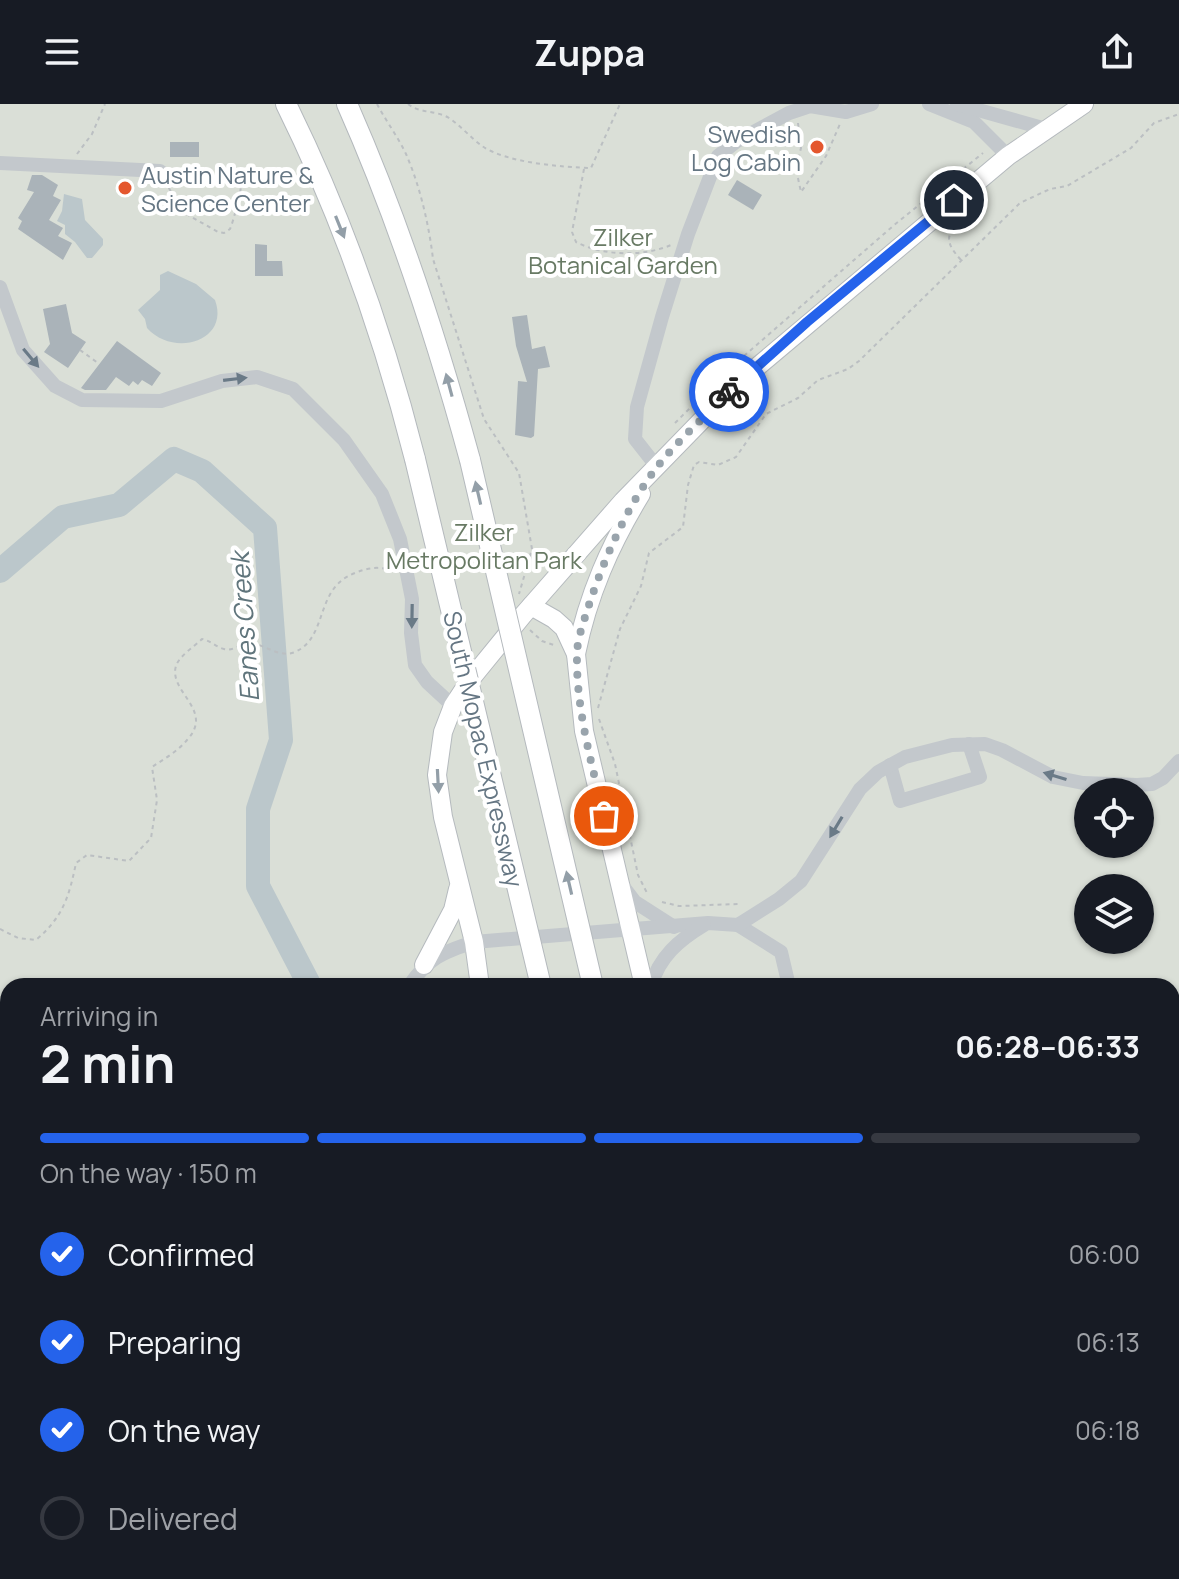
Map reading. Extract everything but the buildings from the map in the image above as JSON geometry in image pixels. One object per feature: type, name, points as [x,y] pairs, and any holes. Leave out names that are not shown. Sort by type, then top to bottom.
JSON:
[{"type":"highway","name":"South Mopac Expressway","points":[[286,104],[312,157],[345,239],[397,388],[539,978]]},
{"type":"highway","points":[[347,104],[425,305],[470,460],[591,978]]},
{"type":"main road","points":[[479,978],[474,942],[443,817],[437,775],[443,732],[453,706],[470,680],[524,603],[738,383],[1008,156],[1084,104]]},
{"type":"main road","points":[[576,654],[597,576],[617,534],[657,467]]},
{"type":"main road","points":[[524,603],[564,628],[576,654],[584,731],[642,978]]},
{"type":"main road","points":[[424,965],[453,910],[459,883]]},
{"type":"street","points":[[657,467],[635,439],[634,424],[686,239],[718,156],[737,141],[806,107],[846,112],[872,104]]},
{"type":"street","points":[[929,104],[974,122],[1008,156]]},
{"type":"street","points":[[957,104],[1046,129]]},
{"type":"street","points":[[0,163],[160,171]]},
{"type":"street","points":[[0,287],[23,350],[55,386],[82,400],[161,401],[222,381],[257,377],[293,389],[344,440],[382,494],[400,539],[412,599],[411,633],[415,665],[427,682],[453,706]]},
{"type":"street","points":[[890,765],[900,801],[980,777],[969,744]]},
{"type":"street","points":[[738,925],[801,881],[860,789],[905,757],[952,745],[985,744],[1053,777],[1083,783],[1152,784],[1163,778],[1179,761]]},
{"type":"street","points":[[620,882],[635,902],[674,927]]},
{"type":"street","points":[[654,978],[662,959],[682,938],[708,923]]},
{"type":"street","points":[[415,978],[424,965],[447,950],[474,942],[708,923],[738,925],[781,952],[787,978]]},
{"type":"path","points":[[70,165],[92,134],[105,104]]},
{"type":"path","points":[[377,104],[405,153],[430,234],[433,259],[484,419],[519,473],[532,549],[524,603]]},
{"type":"path","points":[[408,104],[416,111],[447,117],[483,147],[502,157],[564,168],[591,168],[620,104]]},
{"type":"path","points":[[806,107],[796,169],[801,192],[826,156],[846,112]]},
{"type":"path","points":[[651,897],[638,875],[615,764],[598,711],[620,629],[641,586],[649,553],[674,537],[683,527],[688,485],[694,465],[699,462],[718,465],[736,457],[766,414],[798,398],[818,380],[848,369],[859,361],[1020,203],[1050,189],[1067,186],[1131,148],[1154,123],[1179,114]]},
{"type":"path","points":[[585,168],[572,232],[576,242],[602,251],[633,253],[656,251],[686,239]]},
{"type":"path","points":[[160,171],[219,172],[241,186],[230,229],[224,233],[218,232],[181,211],[160,171]]},
{"type":"path","points":[[962,261],[949,247],[948,240],[950,232],[968,215]]},
{"type":"path","points":[[80,350],[98,363]]},
{"type":"path","points":[[532,549],[545,557],[555,558]]},
{"type":"path","points":[[0,929],[27,941],[36,940],[51,927],[68,898],[76,863],[87,855],[129,861],[151,838],[157,800],[152,767],[190,738],[194,724],[192,702],[179,686],[176,666],[202,639],[230,650],[250,643],[283,654],[295,652],[315,636],[319,616],[329,594],[342,577],[380,566],[407,575]]},
{"type":"path","points":[[528,628],[542,641],[576,654]]},
{"type":"path","points":[[662,902],[679,906],[740,904]]},
{"type":"green space","name":"Zilker Metropolitan Park","points":[[0,104],[1179,104],[1179,978],[0,978]]},
{"type":"shaded area","points":[[64,194],[82,199],[85,220],[103,239],[103,245],[92,258],[87,258],[65,234],[65,225],[57,221]]},
{"type":"shaded area","points":[[168,271],[196,284],[215,300],[217,314],[214,326],[197,341],[171,342],[158,337],[147,328],[138,310],[160,290],[160,275]]},
{"type":"waterway","name":"Eanes Creek","points":[[0,571],[63,517],[119,505],[174,459],[202,471],[265,528],[281,740],[258,809],[258,886],[306,978]]},
{"type":"way so far","points":[[604,816],[584,731],[576,654],[597,576],[617,534],[657,467],[729,392]]},
{"type":"place","name":"Swedish Log Cabin","points":[[817,147]]},
{"type":"place","name":"Austin Nature & Science Center","points":[[125,188]]},
{"type":"route","points":[[729,392],[807,322],[954,200]]},
{"type":"park label","name":"Zilker Botanical Garden","points":[[623,250]]}]
